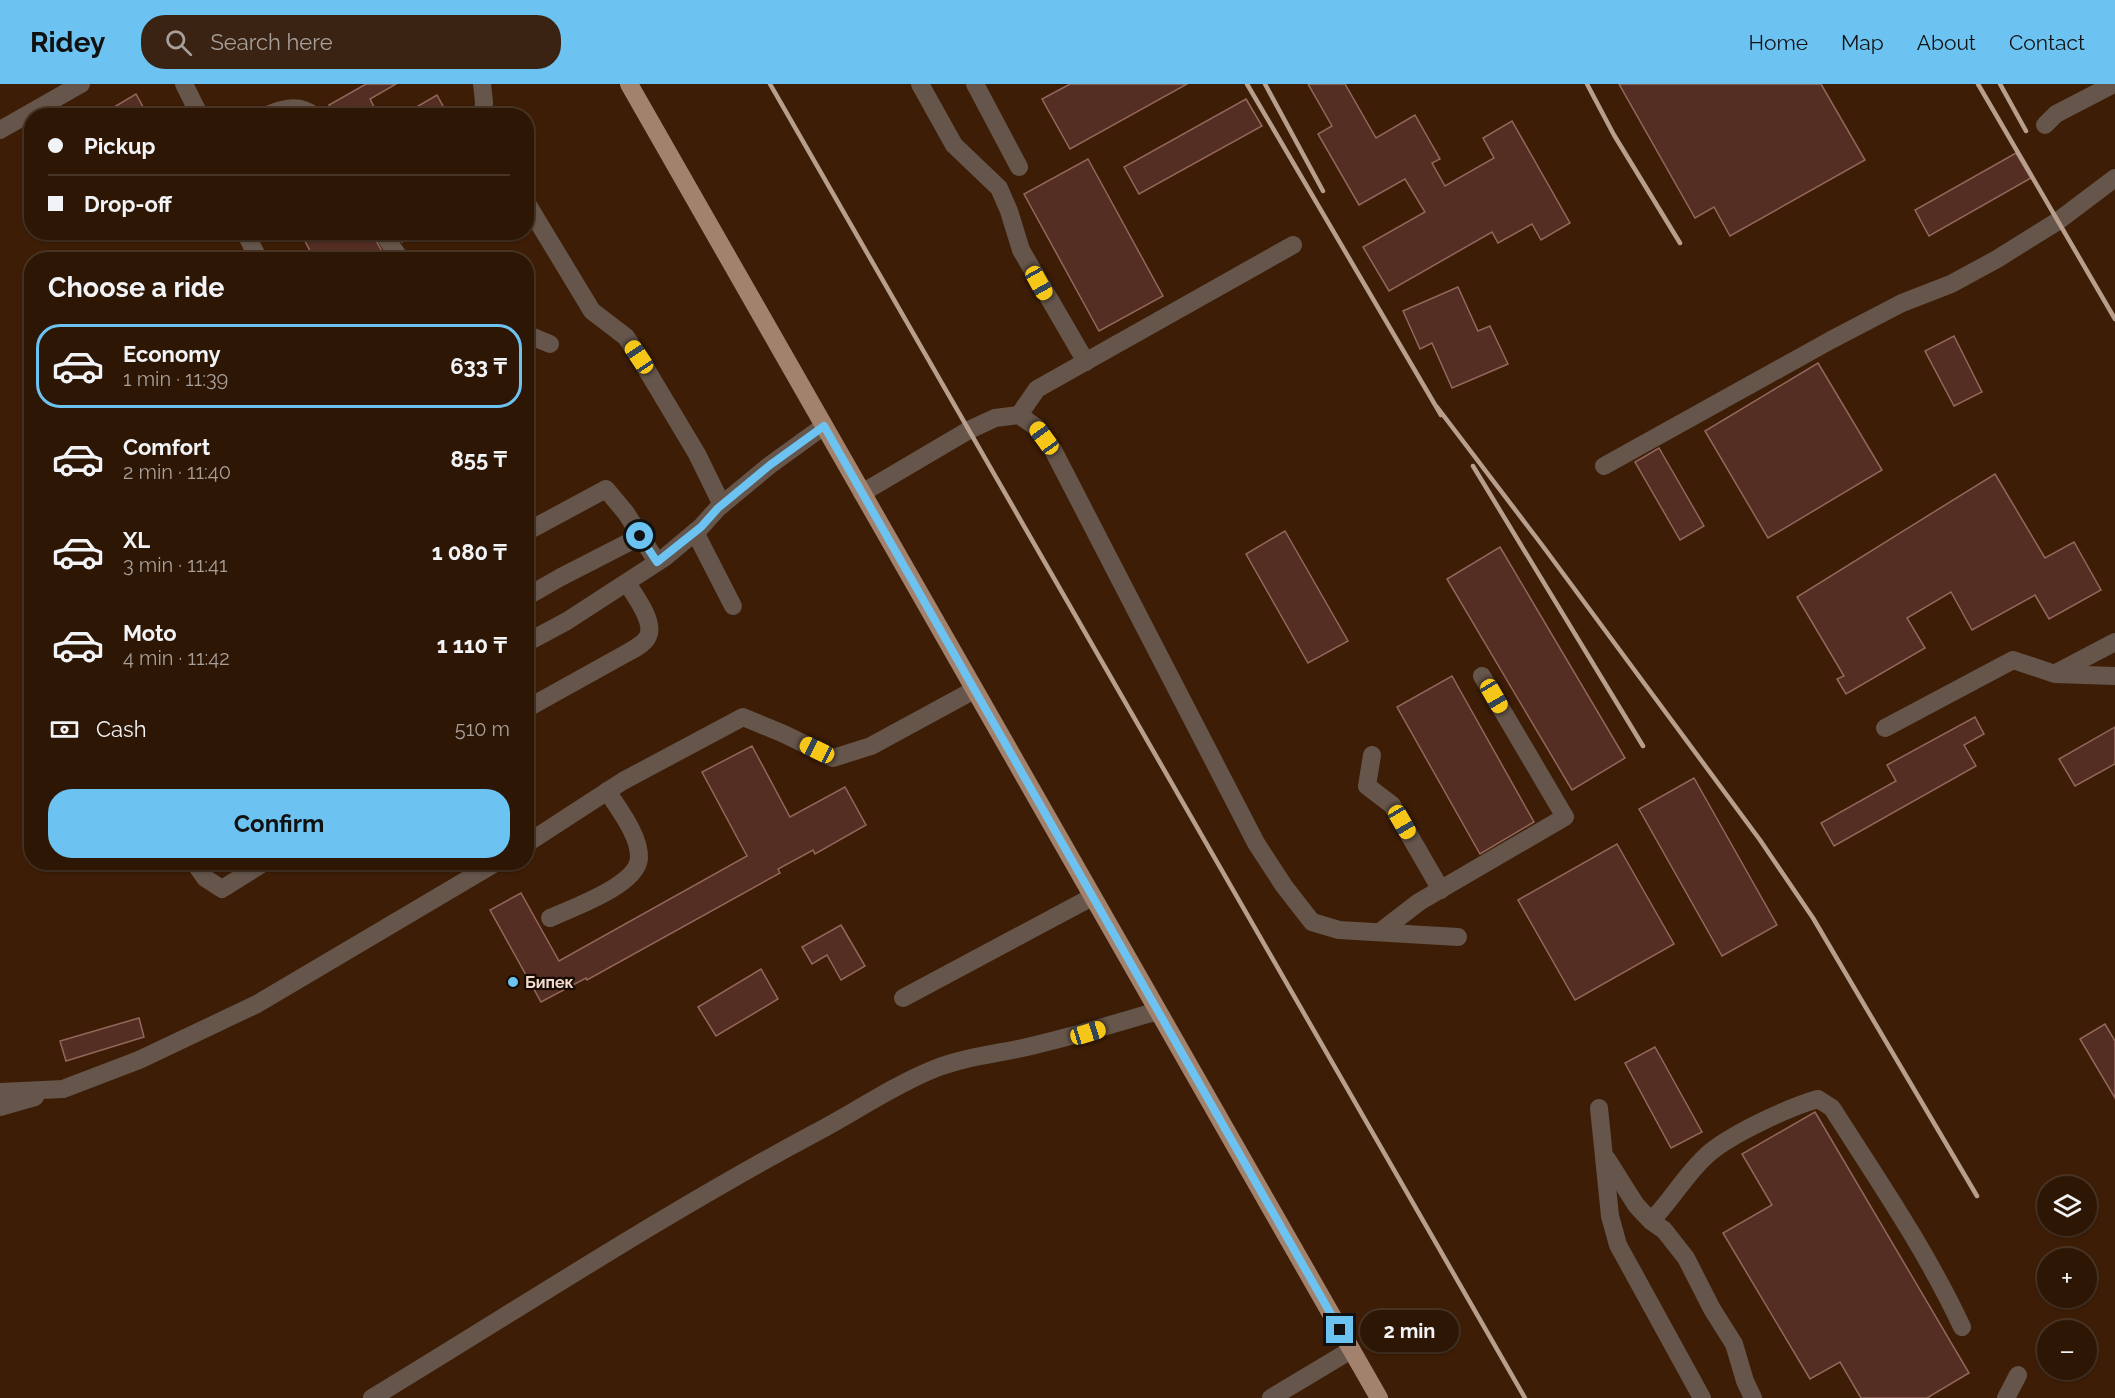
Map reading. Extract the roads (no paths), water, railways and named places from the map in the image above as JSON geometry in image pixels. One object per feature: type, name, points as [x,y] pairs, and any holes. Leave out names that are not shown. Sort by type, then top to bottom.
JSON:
[{"type":"main road","points":[[629,84],[1379,1398]]},
{"type":"street","points":[[39,108],[81,84]]},
{"type":"street","points":[[184,84],[196,108]]},
{"type":"street","points":[[483,84],[484,108]]},
{"type":"street","points":[[920,84],[954,145],[999,188],[1009,210],[1021,250],[1086,362]]},
{"type":"street","points":[[975,84],[1018,167]]},
{"type":"street","points":[[2045,125],[2056,114],[2114,84]]},
{"type":"street","points":[[0,130],[24,116]]},
{"type":"street","points":[[1604,466],[1831,340],[1902,303],[1951,284],[1996,259],[2058,221],[2115,178]]},
{"type":"street","points":[[534,215],[592,311],[626,337],[639,357],[697,454],[722,505]]},
{"type":"street","points":[[1019,415],[1037,389],[1293,245]]},
{"type":"street","points":[[534,337],[550,344]]},
{"type":"street","points":[[862,492],[969,430],[995,418],[1019,415],[1036,427],[1053,450],[1256,843],[1284,886],[1312,922],[1339,930],[1458,937]]},
{"type":"street","points":[[534,640],[567,621],[657,562],[695,532],[722,505],[770,465],[824,426]]},
{"type":"street","points":[[534,528],[606,489],[626,513],[657,562]]},
{"type":"street","points":[[695,532],[733,606]]},
{"type":"street","points":[[534,592],[640,536]]},
{"type":"street","points":[[534,705],[625,654],[648,636],[649,624],[643,609],[627,583]]},
{"type":"street","points":[[2055,674],[2115,642]]},
{"type":"street","points":[[1885,728],[2013,660],[2055,674],[2115,676]]},
{"type":"street","points":[[1380,932],[1419,902],[1564,817],[1482,676]]},
{"type":"street","points":[[534,839],[623,781],[743,717],[833,758],[872,746],[974,690]]},
{"type":"street","points":[[1372,754],[1367,786],[1392,805],[1441,890]]},
{"type":"street","points":[[550,918],[615,888],[631,875],[639,860],[638,849],[626,819],[607,791]]},
{"type":"street","points":[[200,870],[205,878],[222,889],[252,870]]},
{"type":"street","points":[[0,1107],[63,1089],[139,1060],[257,1004],[483,870]]},
{"type":"street","points":[[903,998],[1092,897]]},
{"type":"street","points":[[372,1398],[649,1228],[852,1113],[898,1084],[963,1059],[1088,1033],[1158,1011]]},
{"type":"street","points":[[0,1092],[63,1089]]},
{"type":"street","points":[[1651,1221],[1665,1208],[1704,1157],[1732,1138],[1797,1105],[1818,1099],[1832,1108],[1922,1249],[1942,1284],[1962,1327]]},
{"type":"street","points":[[1599,1108],[1610,1216],[1618,1245],[1702,1398]]},
{"type":"street","points":[[1602,1152],[1636,1204],[1651,1221],[1664,1230],[1686,1258],[1712,1309],[1734,1344],[1745,1381],[1753,1398]]},
{"type":"street","points":[[1270,1398],[1351,1350]]},
{"type":"street","points":[[2006,1398],[2018,1375]]},
{"type":"railway","points":[[770,84],[1525,1398]]},
{"type":"railway","points":[[1247,84],[1441,415]]},
{"type":"railway","points":[[1265,84],[1323,191]]},
{"type":"railway","points":[[1587,84],[1614,135],[1680,243]]},
{"type":"railway","points":[[1978,84],[2115,319]]},
{"type":"railway","points":[[2000,84],[2026,131]]},
{"type":"railway","points":[[1437,407],[1760,840],[1813,918],[1977,1196]]},
{"type":"railway","points":[[1473,466],[1643,746]]},
{"type":"place","name":"Бипек","points":[[513,982]]}]
